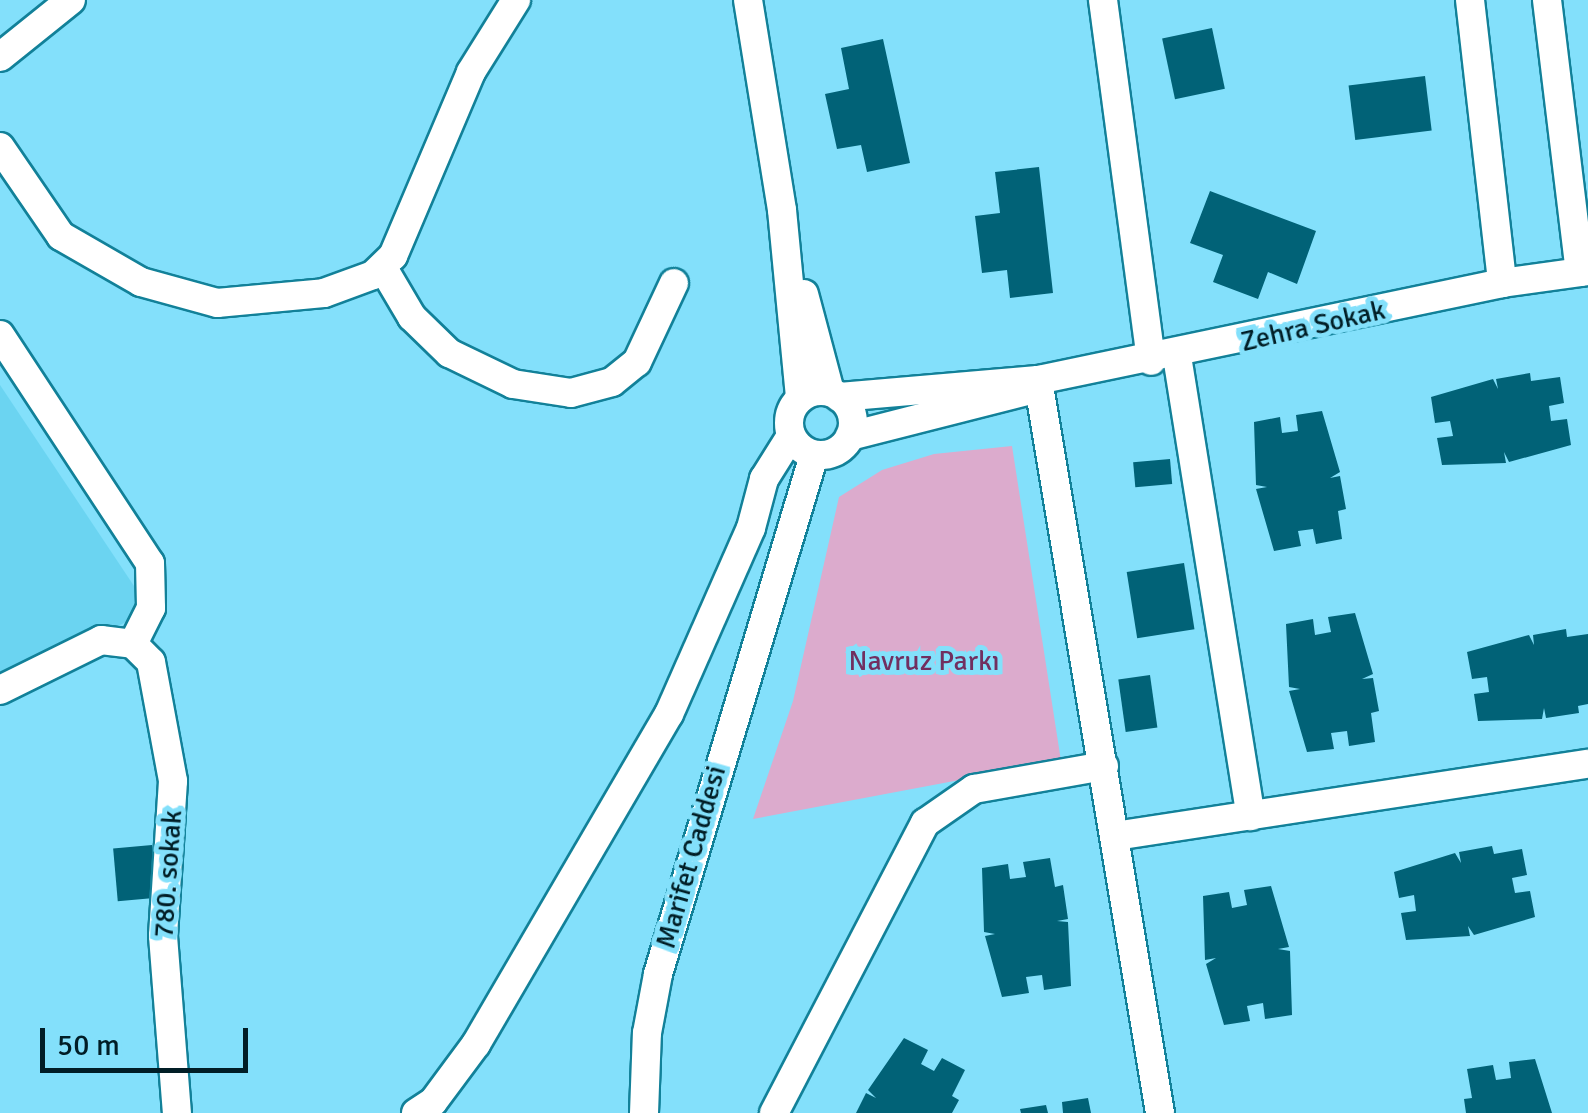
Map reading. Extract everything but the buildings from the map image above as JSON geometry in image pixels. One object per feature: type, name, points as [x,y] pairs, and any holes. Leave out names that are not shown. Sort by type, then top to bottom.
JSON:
[{"type":"street","points":[[0,57],[71,0]]},
{"type":"street","points":[[0,148],[50,224],[74,246],[180,296],[216,304],[296,298],[363,281],[383,268],[471,72],[516,0]]},
{"type":"street","points":[[748,0],[782,210],[800,398],[790,416],[819,446]]},
{"type":"street","points":[[1103,0],[1164,359],[1250,816]]},
{"type":"street","points":[[1470,0],[1502,283]]},
{"type":"street","points":[[1547,0],[1584,272]]},
{"type":"street","points":[[416,1113],[433,1102],[476,1044],[669,714],[751,528],[764,479],[819,446],[851,414],[834,394],[782,210]]},
{"type":"street","points":[[383,268],[412,317],[449,353],[513,384],[571,393],[612,382],[637,362],[674,283]]},
{"type":"street","name":"Zehra Sokak","points":[[1038,380],[1164,359],[1502,283],[1584,272]]},
{"type":"street","points":[[0,335],[150,563],[150,608],[133,644],[101,640],[0,690]]},
{"type":"street","points":[[800,398],[1038,380]]},
{"type":"street","points":[[819,446],[1024,392],[1038,380]]},
{"type":"street","points":[[1038,380],[1160,1113]]},
{"type":"street","name":"Marifet Caddesi","points":[[644,1113],[646,1033],[658,974],[819,446]]},
{"type":"street","name":"780. sokak","points":[[133,644],[156,674],[173,781],[163,936],[176,1113]]},
{"type":"street","points":[[1115,836],[1588,764]]},
{"type":"street","points":[[774,1113],[925,823],[974,789],[1104,766]]},
{"type":"shaded area","points":[[0,385],[140,595],[132,619],[0,685]]},
{"type":"green space","name":"Navruz Parkı","points":[[1012,446],[1061,761],[753,819],[793,701],[839,497],[882,470],[934,454]]}]
